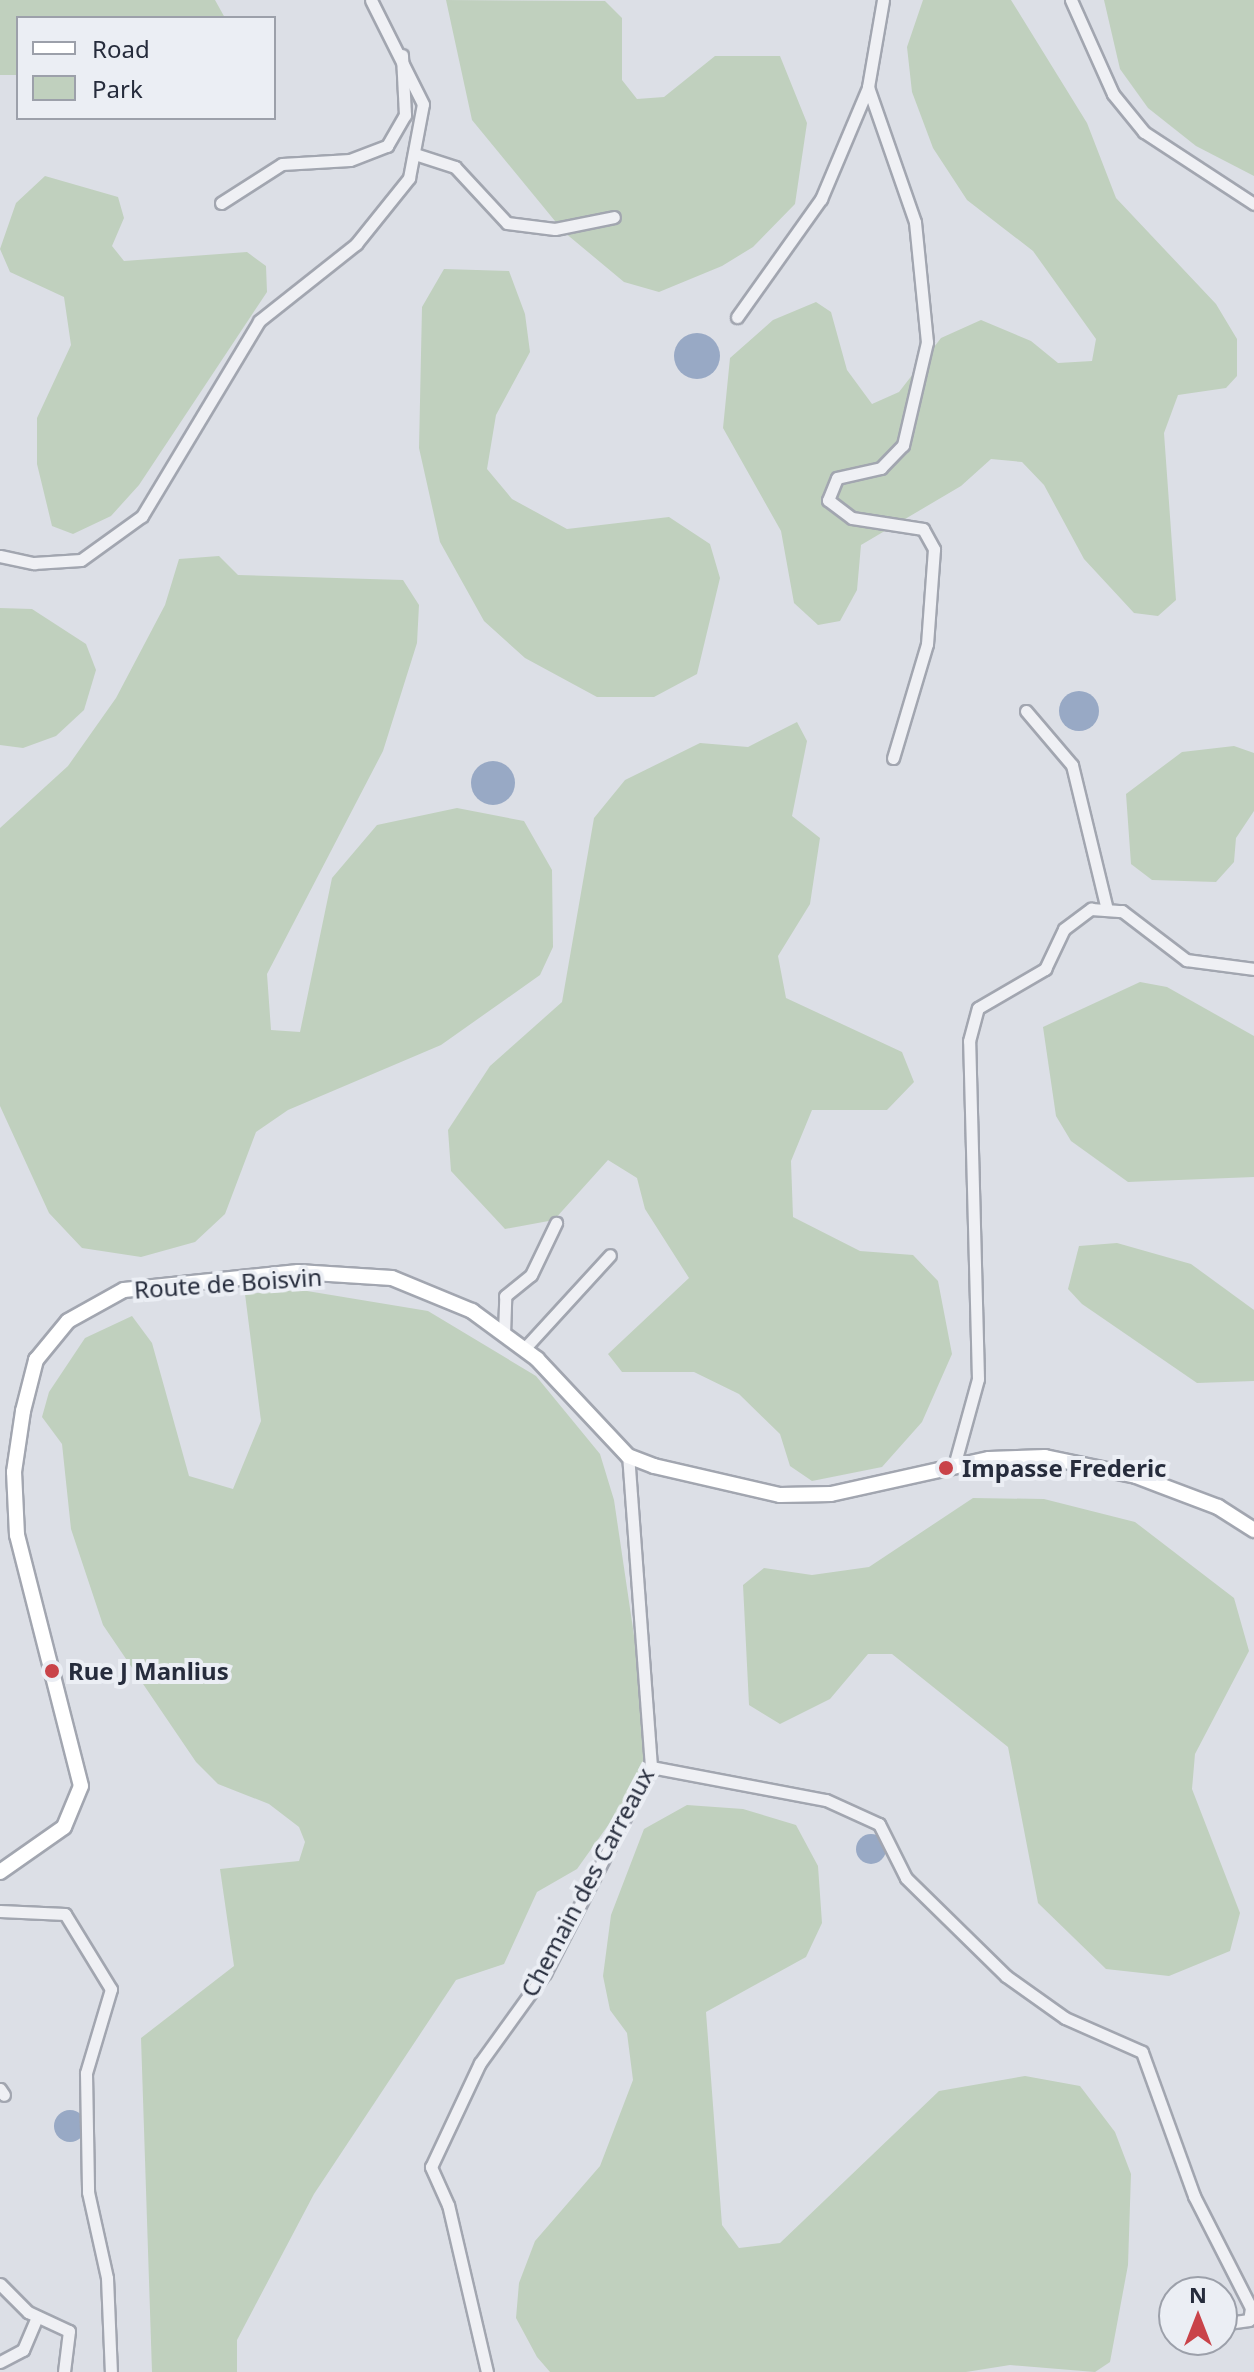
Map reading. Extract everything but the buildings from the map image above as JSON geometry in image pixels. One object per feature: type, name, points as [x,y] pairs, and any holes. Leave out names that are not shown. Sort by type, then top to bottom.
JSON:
[{"type":"main road","name":"Route de Boisvin","points":[[0,1872],[64,1827],[81,1786],[17,1535],[14,1472],[36,1360],[68,1321],[124,1290],[298,1272],[392,1278],[472,1311],[524,1349],[628,1456]]},
{"type":"main road","points":[[628,1456],[780,1495],[888,1485],[954,1466],[1045,1457],[1136,1476],[1218,1507],[1254,1530]]},
{"type":"street","points":[[0,556],[34,563],[81,560],[142,516],[251,331],[356,244],[395,199],[418,155],[423,104],[402,55],[371,0]]},
{"type":"street","points":[[737,317],[821,199],[868,87],[883,0]]},
{"type":"street","points":[[1071,0],[1113,94],[1144,132],[1254,204]]},
{"type":"street","points":[[221,203],[282,164],[350,160],[395,140],[405,115],[402,55]]},
{"type":"street","points":[[868,87],[915,222],[927,342],[903,445],[881,468],[837,478],[828,500],[852,518],[923,529],[934,549],[927,644],[893,758]]},
{"type":"street","points":[[418,155],[455,167],[507,223],[555,229],[614,217]]},
{"type":"street","points":[[1026,711],[1072,765],[1107,910]]},
{"type":"street","points":[[954,1466],[978,1379],[969,1041],[978,1008],[1045,969],[1064,929],[1091,909],[1122,911],[1186,960],[1254,969]]},
{"type":"street","points":[[504,1334],[505,1296],[531,1275],[556,1223]]},
{"type":"street","points":[[524,1349],[610,1255]]},
{"type":"street","name":"Chemain des Carreaux","points":[[487,2372],[448,2205],[431,2167],[437,2143],[480,2063],[545,1973],[651,1767],[650,1673],[629,1522],[628,1456]]},
{"type":"street","points":[[651,1767],[826,1800],[879,1824],[906,1878],[1006,1976],[1065,2018],[1142,2052],[1194,2196],[1235,2276]]},
{"type":"street","points":[[0,1911],[65,1914],[111,1989],[86,2073],[88,2192],[107,2278],[111,2372]]},
{"type":"street","points":[[1238,2282],[1251,2308],[1249,2320],[1238,2322]]},
{"type":"street","points":[[0,2284],[37,2317],[69,2331],[64,2372]]},
{"type":"street","points":[[0,2362],[23,2350],[37,2317]]},
{"type":"green space","points":[[0,0],[215,0],[224,16],[16,16],[16,75],[0,75]]},
{"type":"green space","points":[[446,0],[605,1],[622,18],[622,80],[637,99],[664,97],[715,56],[780,56],[807,123],[795,204],[753,247],[722,266],[659,292],[624,282],[564,232],[472,120]]},
{"type":"green space","points":[[923,0],[1011,0],[1087,123],[1116,198],[1216,304],[1237,339],[1237,376],[1226,388],[1178,395],[1164,433],[1176,600],[1158,616],[1134,613],[1084,559],[1044,485],[1022,462],[991,459],[961,486],[861,545],[857,590],[840,621],[818,625],[794,603],[781,531],[723,428],[730,358],[773,320],[816,302],[831,312],[847,370],[872,404],[899,392],[941,338],[981,320],[1031,341],[1058,363],[1092,361],[1096,339],[1033,251],[967,200],[933,148],[912,92],[907,47]]},
{"type":"green space","points":[[1104,0],[1254,0],[1254,176],[1196,146],[1148,108],[1120,69]]},
{"type":"green space","points":[[45,176],[118,197],[124,218],[112,246],[124,261],[247,252],[266,266],[267,292],[139,485],[111,516],[73,534],[52,526],[37,464],[37,418],[71,345],[64,297],[10,272],[0,249],[16,203]]},
{"type":"green space","points":[[444,269],[509,271],[525,314],[530,352],[496,415],[487,469],[512,499],[567,529],[669,517],[710,544],[720,578],[697,674],[654,697],[597,697],[525,658],[484,621],[440,542],[419,448],[422,307]]},
{"type":"green space","points":[[219,556],[238,575],[403,580],[419,605],[417,643],[383,751],[267,974],[271,1030],[300,1032],[332,878],[377,825],[457,808],[524,821],[552,870],[553,947],[540,975],[441,1045],[288,1110],[256,1132],[225,1214],[195,1242],[141,1257],[82,1248],[49,1213],[0,1106],[0,828],[68,766],[116,698],[165,605],[179,559]]},
{"type":"green space","points":[[0,608],[32,609],[86,644],[96,670],[84,710],[56,736],[23,748],[0,745]]},
{"type":"green space","points":[[797,722],[807,741],[792,816],[820,838],[810,904],[778,956],[786,998],[902,1052],[914,1082],[887,1110],[812,1110],[791,1161],[793,1217],[860,1251],[913,1255],[938,1281],[952,1354],[922,1422],[882,1467],[812,1481],[790,1466],[780,1434],[739,1394],[694,1372],[622,1372],[608,1354],[689,1278],[645,1209],[637,1178],[608,1160],[554,1220],[505,1229],[451,1171],[448,1130],[490,1066],[562,1002],[594,818],[625,780],[700,743],[748,747]]},
{"type":"green space","points":[[1234,746],[1254,753],[1254,811],[1236,838],[1234,862],[1216,882],[1152,880],[1131,864],[1126,794],[1182,752]]},
{"type":"green space","points":[[1140,982],[1167,987],[1254,1036],[1254,1177],[1128,1182],[1071,1141],[1056,1116],[1043,1027]]},
{"type":"green space","points":[[1117,1243],[1191,1264],[1254,1310],[1254,1381],[1197,1383],[1082,1304],[1068,1289],[1079,1246]]},
{"type":"green space","points":[[301,1290],[428,1311],[536,1376],[600,1454],[614,1500],[649,1737],[641,1779],[577,1869],[537,1892],[504,1964],[456,1980],[314,2194],[237,2340],[237,2372],[152,2372],[141,2038],[234,1966],[220,1869],[299,1861],[305,1842],[299,1827],[269,1804],[218,1784],[196,1762],[103,1625],[71,1529],[62,1444],[42,1417],[49,1392],[85,1338],[132,1316],[152,1343],[189,1476],[233,1489],[261,1421],[245,1294]]},
{"type":"green space","points":[[973,1498],[1044,1499],[1135,1522],[1234,1598],[1249,1651],[1195,1754],[1192,1789],[1240,1913],[1230,1951],[1169,1976],[1106,1969],[1038,1903],[1008,1747],[892,1654],[868,1654],[830,1699],[780,1724],[749,1705],[743,1585],[764,1568],[812,1575],[869,1567]]},
{"type":"green space","points":[[687,1805],[743,1809],[796,1825],[818,1866],[822,1923],[806,1957],[706,2012],[722,2225],[739,2248],[780,2243],[939,2091],[1025,2076],[1080,2086],[1115,2132],[1131,2174],[1128,2265],[1110,2362],[1095,2372],[1010,2365],[966,2372],[550,2372],[537,2357],[516,2318],[519,2283],[535,2241],[600,2166],[633,2080],[627,2033],[610,2010],[603,1976],[611,1915],[644,1829]]},
{"type":"water","points":[[697,333],[714,339],[720,356],[714,373],[697,379],[680,373],[674,356],[680,339]]},
{"type":"water","points":[[1079,691],[1093,697],[1099,711],[1093,725],[1079,731],[1065,725],[1059,711],[1065,697]]},
{"type":"water","points":[[493,761],[508,768],[515,783],[508,798],[493,805],[478,798],[471,783],[478,768]]},
{"type":"water","points":[[871,1834],[882,1838],[886,1849],[882,1860],[871,1864],[860,1860],[856,1849],[860,1838]]},
{"type":"water","points":[[70,2110],[82,2114],[86,2126],[82,2138],[70,2142],[58,2138],[54,2126],[58,2114]]},
{"type":"place","name":"Impasse Frederic","points":[[946,1468]]},
{"type":"place","name":"Rue J Manlius","points":[[52,1671]]}]
